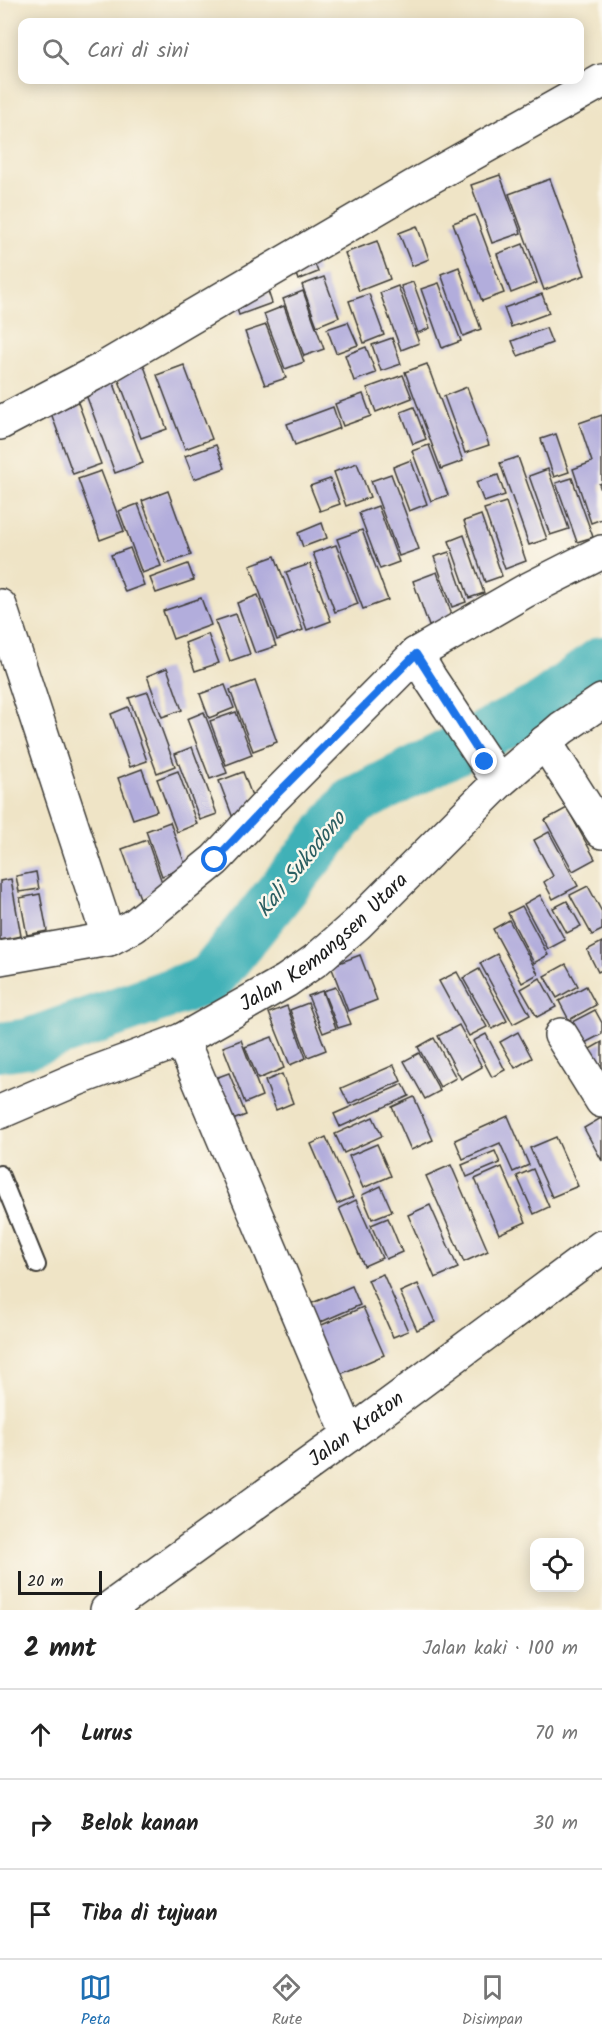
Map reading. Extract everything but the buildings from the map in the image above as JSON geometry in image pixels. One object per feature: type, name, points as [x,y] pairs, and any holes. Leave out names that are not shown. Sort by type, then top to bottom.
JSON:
[{"type":"street","points":[[0,423],[101,370],[602,81]]},
{"type":"street","points":[[0,958],[109,939],[134,926],[215,860],[273,798],[423,666],[525,591],[602,552]]},
{"type":"street","points":[[0,606],[109,939]]},
{"type":"street","points":[[423,666],[492,772]]},
{"type":"street","name":"Jalan Kemangsen Utara","points":[[0,1112],[77,1078],[182,1040],[286,981],[316,960],[357,924],[492,772],[545,742],[602,701]]},
{"type":"street","points":[[545,742],[602,832]]},
{"type":"street","points":[[561,1035],[602,1101]]},
{"type":"street","points":[[182,1040],[349,1435]]},
{"type":"street","name":"Jalan Kraton","points":[[107,1610],[349,1435],[602,1247]]},
{"type":"lane","points":[[0,1174],[37,1265]]},
{"type":"waterway","name":"Kali Sukodono","points":[[0,1047],[29,1043],[210,979],[353,802],[539,708],[602,661]]},
{"type":"route","points":[[215,860],[416,654],[485,762]]}]
